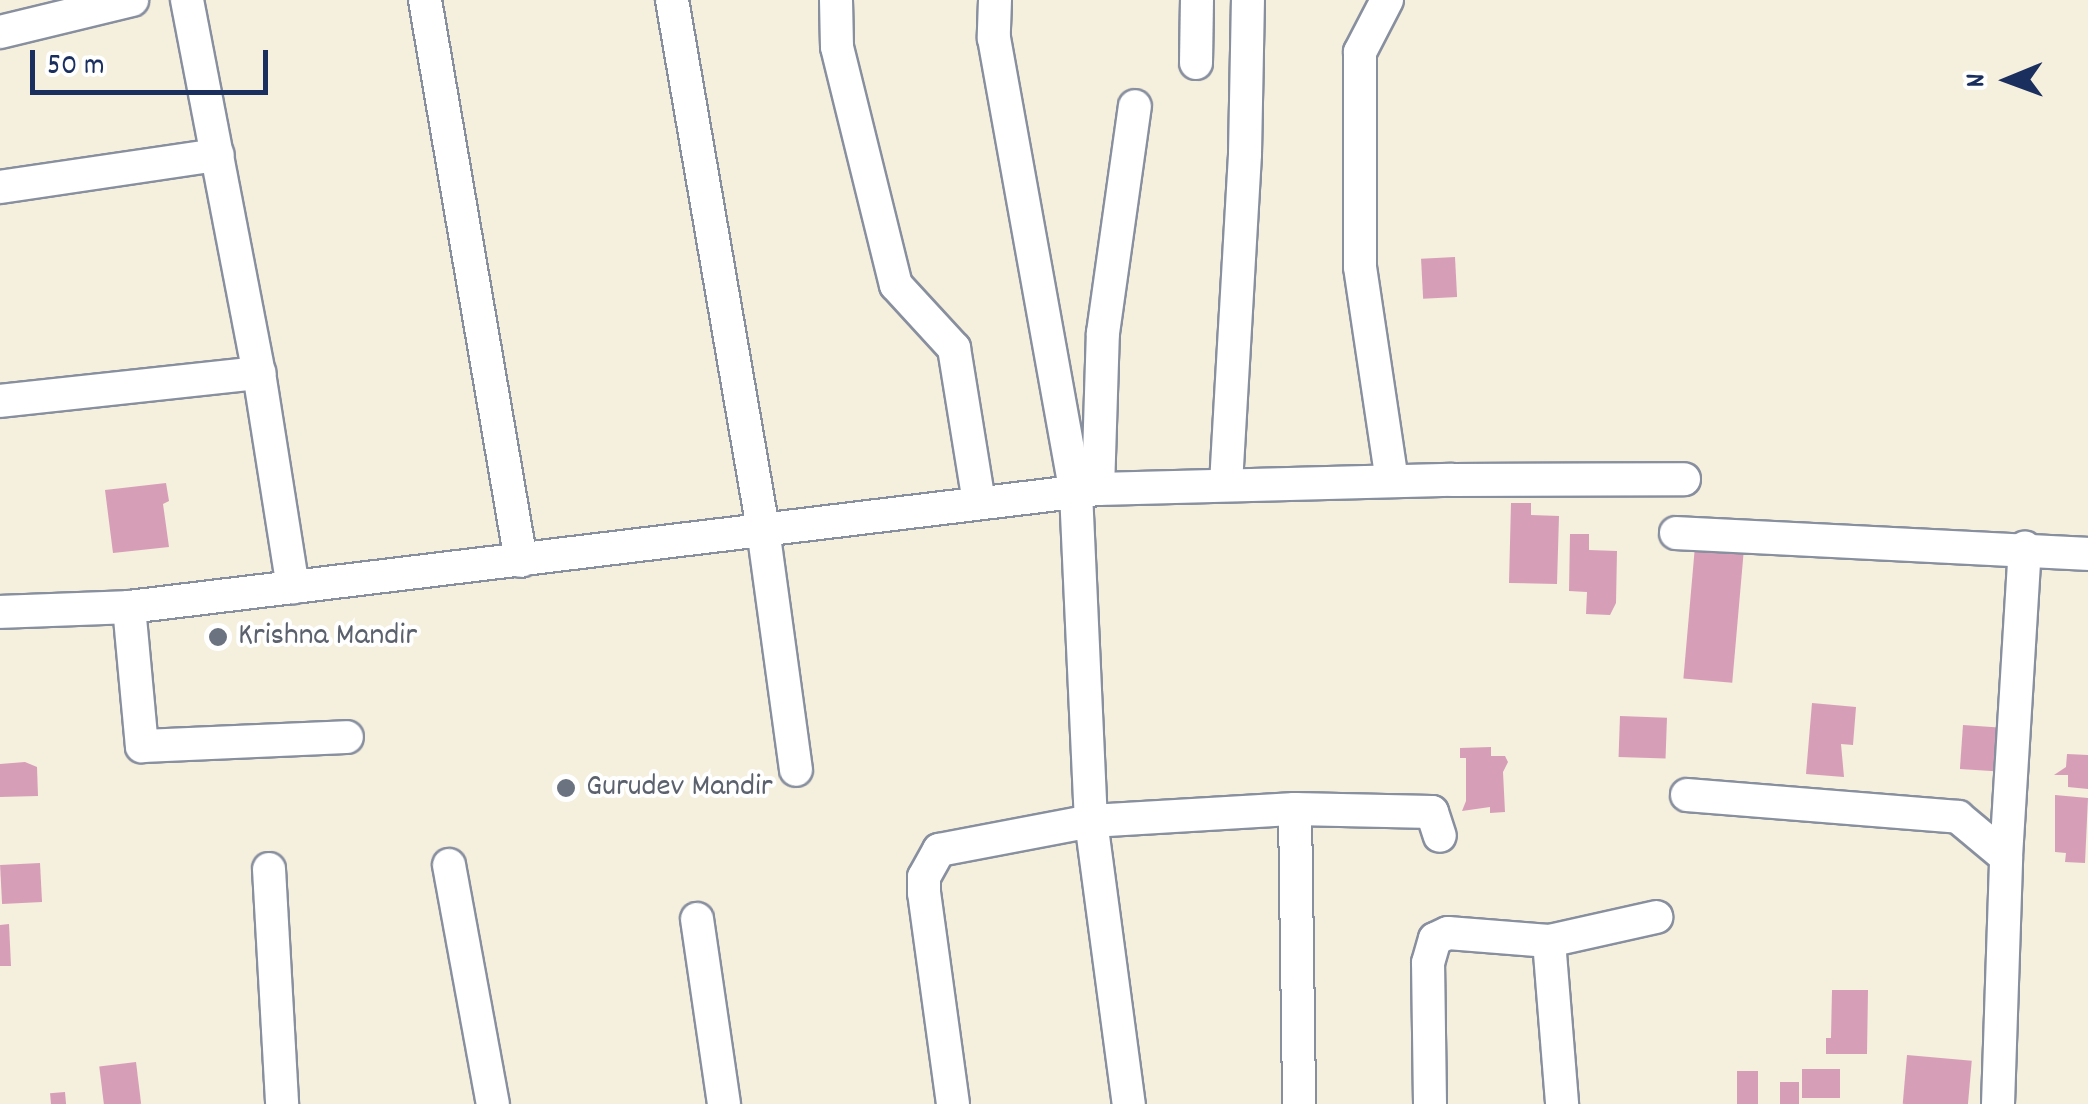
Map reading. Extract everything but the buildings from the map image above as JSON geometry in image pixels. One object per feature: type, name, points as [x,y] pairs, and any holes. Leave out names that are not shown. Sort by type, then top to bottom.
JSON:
[{"type":"street","points":[[0,32],[132,0]]},
{"type":"street","points":[[187,0],[259,373],[293,586]]},
{"type":"street","points":[[425,0],[521,561]]},
{"type":"street","points":[[672,0],[763,529],[796,770]]},
{"type":"street","points":[[836,0],[837,47],[896,285],[954,348],[979,503]]},
{"type":"street","points":[[995,0],[997,57],[1087,490]]},
{"type":"street","points":[[1196,62],[1197,0]]},
{"type":"street","points":[[1226,484],[1245,154],[1248,0]]},
{"type":"street","points":[[1386,0],[1360,52],[1360,267],[1392,481]]},
{"type":"street","points":[[1129,1104],[1090,820],[1087,490],[1103,333],[1135,106]]},
{"type":"street","points":[[0,187],[218,154]]},
{"type":"street","points":[[0,401],[259,373]]},
{"type":"street","points":[[0,612],[129,607],[1087,490],[1392,481],[1684,480]]},
{"type":"street","points":[[1676,533],[2088,554]]},
{"type":"street","points":[[1998,1104],[2006,857],[2024,548]]},
{"type":"street","points":[[129,607],[142,746],[347,737]]},
{"type":"street","points":[[1687,795],[1958,817],[2006,857]]},
{"type":"street","points":[[1295,809],[1299,1104]]},
{"type":"street","points":[[953,1104],[924,893],[928,864],[939,850],[1090,820],[1295,809],[1432,812],[1440,836]]},
{"type":"street","points":[[449,865],[493,1104]]},
{"type":"street","points":[[269,870],[282,1104]]},
{"type":"street","points":[[1430,1104],[1428,962],[1435,939],[1448,933],[1549,941],[1656,917]]},
{"type":"street","points":[[697,919],[724,1104]]},
{"type":"street","points":[[1549,941],[1562,1104]]},
{"type":"place","name":"Krishna Mandir","points":[[218,637]]},
{"type":"place","name":"Gurudev Mandir","points":[[566,788]]}]
